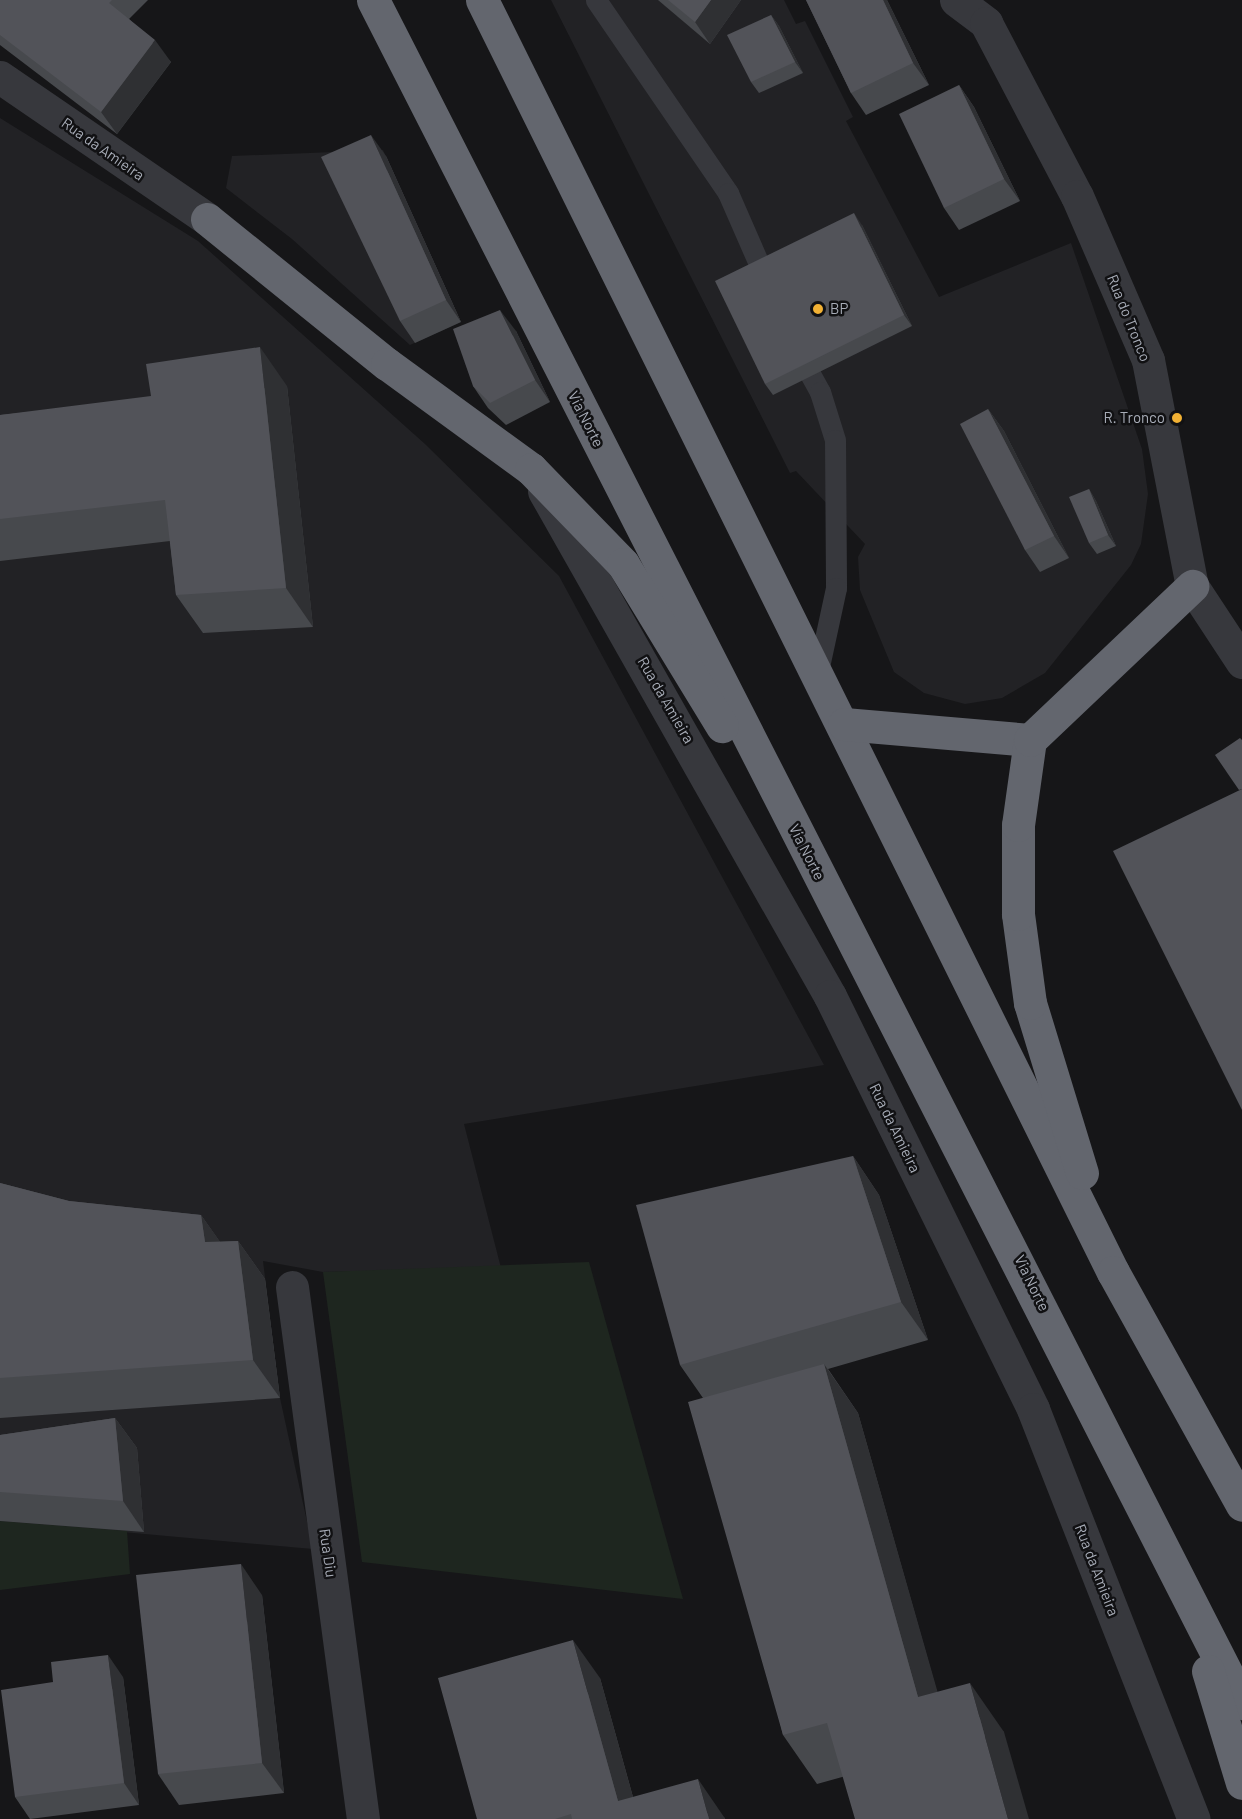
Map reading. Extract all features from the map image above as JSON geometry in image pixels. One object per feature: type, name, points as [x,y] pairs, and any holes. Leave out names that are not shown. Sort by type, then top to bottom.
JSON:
[{"type":"highway","name":"Via Norte","points":[[373,0],[805,850],[1015,1250],[1242,1703]]},
{"type":"highway","points":[[482,0],[818,671],[1113,1272],[1242,1505]]},
{"type":"highway","points":[[207,219],[387,364],[531,469],[623,564],[672,650],[805,850]]},
{"type":"highway","points":[[1113,1272],[1030,1003],[1018,914],[1018,836],[1030,740],[1192,586]]},
{"type":"highway","points":[[844,724],[1030,740]]},
{"type":"highway","points":[[1183,1588],[1242,1783]]},
{"type":"street","name":"Rua do Tronco","points":[[956,0],[986,23],[1077,196],[1148,360],[1192,586],[1242,662]]},
{"type":"street","name":"Rua da Amieira","points":[[0,76],[207,219]]},
{"type":"street","name":"Rua da Amieira","points":[[531,469],[830,996],[1023,1388],[1194,1819]]},
{"type":"street","name":"Rua Diu","points":[[292,1287],[363,1819]]},
{"type":"lane","points":[[596,0],[728,193],[776,302]]},
{"type":"lane","points":[[790,335],[820,392],[835,440],[836,588],[818,671]]},
{"type":"shaded area","name":"BP","points":[[551,0],[784,0],[796,24],[805,21],[853,117],[846,121],[939,297],[1071,243],[1142,449],[1148,494],[1141,544],[1131,565],[1045,673],[1002,698],[965,704],[924,693],[894,672],[860,590],[858,557],[865,544],[796,471],[790,473]]},
{"type":"shaded area","points":[[0,118],[198,241],[425,444],[559,576],[824,1065],[464,1124],[501,1268],[323,1272],[263,1261],[280,1398],[313,1549],[0,1521]]},
{"type":"shaded area","points":[[383,150],[461,322],[410,345],[292,239],[226,188],[232,156]]},
{"type":"shaded area","points":[[589,1262],[683,1599],[362,1562],[323,1272]]},
{"type":"shaded area","points":[[0,1521],[127,1531],[130,1574],[0,1590]]},
{"type":"building","points":[[0,0],[112,0],[109,3],[155,40],[101,112],[0,35]]},
{"type":"building","points":[[668,0],[711,0],[695,22]]},
{"type":"building","points":[[806,0],[883,0],[913,63],[851,93]]},
{"type":"building","points":[[771,15],[795,62],[751,82],[727,35]]},
{"type":"building","points":[[959,85],[1004,179],[944,208],[899,114]]},
{"type":"building","points":[[371,135],[446,300],[400,321],[321,157]]},
{"type":"building","name":"BP","points":[[854,213],[904,315],[765,384],[715,281]]},
{"type":"building","points":[[500,310],[535,380],[490,403],[473,386],[453,329]]},
{"type":"building","points":[[260,347],[286,588],[176,595],[165,500],[0,519],[0,415],[151,396],[146,364]]},
{"type":"building","points":[[988,409],[1054,536],[1025,550],[960,424]]},
{"type":"building","points":[[1089,489],[1108,535],[1089,543],[1069,497]]},
{"type":"building","points":[[1240,738],[1242,740],[1242,789],[1239,790],[1215,755]]},
{"type":"building","points":[[1242,789],[1242,1110],[1113,851]]},
{"type":"building","points":[[853,1156],[901,1302],[680,1365],[636,1205]]},
{"type":"building","points":[[0,1183],[69,1201],[201,1215],[205,1242],[238,1241],[253,1360],[0,1378]]},
{"type":"building","points":[[824,1364],[918,1697],[970,1683],[1008,1819],[855,1819],[827,1723],[783,1735],[688,1402]]},
{"type":"building","points":[[115,1418],[123,1501],[0,1492],[0,1435]]},
{"type":"building","points":[[241,1564],[262,1763],[158,1774],[136,1575]]},
{"type":"building","points":[[573,1640],[618,1801],[698,1779],[709,1819],[572,1819],[571,1814],[555,1819],[477,1819],[438,1678]]},
{"type":"building","points":[[108,1655],[124,1783],[15,1797],[1,1690],[53,1682],[51,1662]]},
{"type":"place","name":"BP","points":[[818,309]]},
{"type":"place","name":"R. Tronco","points":[[1177,418]]}]
